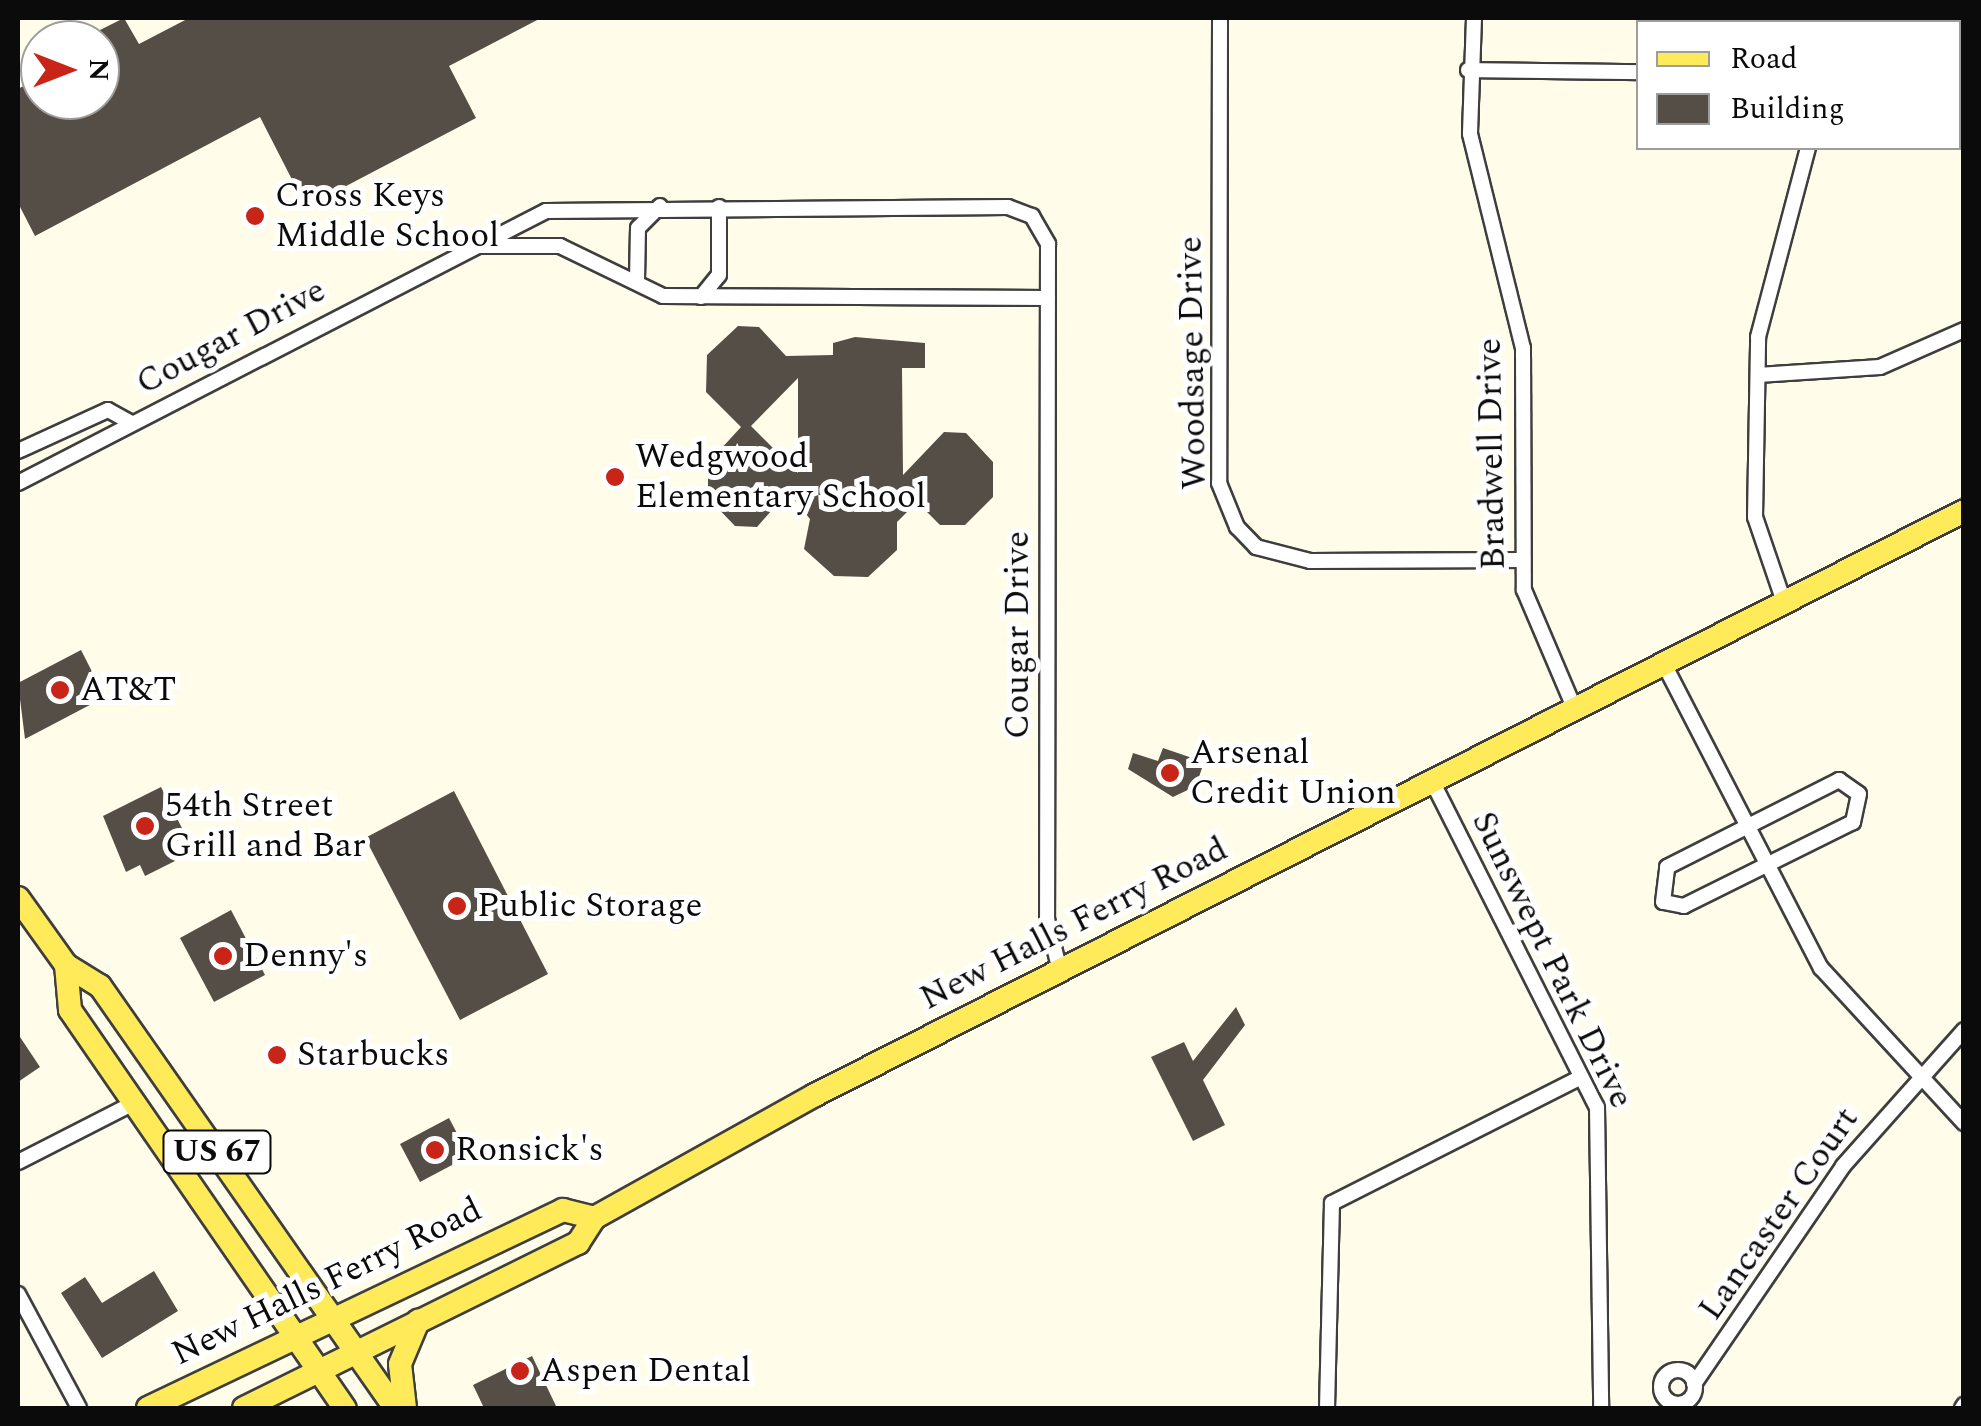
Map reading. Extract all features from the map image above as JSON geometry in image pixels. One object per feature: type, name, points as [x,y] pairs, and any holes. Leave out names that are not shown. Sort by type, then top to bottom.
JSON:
[{"type":"main road","name":"New Halls Ferry Road","points":[[244,1408],[578,1243],[594,1218],[1060,971],[1573,705],[1665,666],[1964,511]]},
{"type":"main road","name":"US 67","points":[[18,898],[66,965],[100,986],[395,1408]]},
{"type":"main road","name":"US 67","points":[[66,965],[70,1010],[346,1408]]},
{"type":"main road","name":"New Halls Ferry Road","points":[[148,1408],[295,1334],[563,1210],[594,1218]]},
{"type":"main road","points":[[404,1408],[400,1364],[418,1322]]},
{"type":"street","name":"Woodsage Drive","points":[[1220,18],[1218,483],[1236,528],[1256,547],[1310,561],[1523,560]]},
{"type":"street","name":"Bradwell Drive","points":[[1474,18],[1468,70],[1470,134],[1523,348],[1523,560],[1531,619],[1573,705]]},
{"type":"street","points":[[1468,70],[1636,72]]},
{"type":"street","points":[[1785,604],[1755,517],[1758,375],[1762,300],[1807,150]]},
{"type":"street","points":[[636,280],[638,228],[661,206]]},
{"type":"street","name":"Cougar Drive","points":[[18,483],[465,247],[546,211],[661,206],[1008,207],[1043,228],[1048,298],[1047,919],[1060,971]]},
{"type":"street","points":[[701,297],[719,275],[719,207]]},
{"type":"street","name":"Cougar Drive","points":[[465,247],[560,246],[663,296],[1048,298]]},
{"type":"street","points":[[1758,375],[1880,367],[1964,330]]},
{"type":"street","name":"Cougar Drive","points":[[18,452],[108,410],[130,423]]},
{"type":"street","points":[[1665,666],[1749,822],[1821,968],[1914,1079],[1964,1124]]},
{"type":"street","points":[[1839,780],[1859,794],[1853,822],[1770,867],[1684,906],[1663,902],[1667,867],[1749,822],[1839,780]]},
{"type":"street","name":"Sunswept Park Drive","points":[[1432,781],[1582,1077],[1602,1130],[1601,1408]]},
{"type":"street","name":"Lancaster Court","points":[[1694,1384],[1914,1079],[1964,1030]]},
{"type":"street","points":[[1327,1408],[1332,1203],[1582,1077]]},
{"type":"street","points":[[18,1162],[134,1103]]},
{"type":"street","points":[[18,1294],[79,1408]]},
{"type":"building","name":"Cross Keys Middle School","points":[[124,18],[139,44],[189,18],[541,18],[449,66],[476,118],[306,207],[260,117],[35,236],[18,203],[18,89],[20,120],[120,120],[120,20]]},
{"type":"building","name":"Wedgwood Elementary School","points":[[738,326],[759,327],[786,356],[833,355],[833,343],[855,337],[925,343],[925,368],[902,368],[903,475],[944,432],[966,433],[993,462],[993,497],[965,525],[940,525],[917,502],[897,522],[897,550],[868,577],[834,576],[804,549],[810,519],[788,492],[757,527],[735,526],[708,498],[708,463],[741,427],[706,392],[707,355]],"holes":[[[798,378],[798,473],[751,426]]]},
{"type":"building","name":"AT&T","points":[[81,650],[105,697],[25,739],[18,683]]},
{"type":"building","name":"Arsenal Credit Union","points":[[1163,748],[1204,762],[1196,786],[1173,797],[1128,769],[1133,753],[1158,761]]},
{"type":"building","name":"54th Street Grill and Bar","points":[[161,787],[186,836],[167,846],[175,861],[145,876],[140,865],[126,872],[103,816]]},
{"type":"building","name":"Public Storage","points":[[454,791],[548,974],[460,1020],[365,838]]},
{"type":"building","name":"Denny's","points":[[231,910],[265,975],[214,1002],[180,938]]},
{"type":"building","points":[[1236,1007],[1245,1025],[1203,1080],[1225,1125],[1193,1141],[1151,1057],[1184,1042],[1193,1061]]},
{"type":"building","points":[[18,1034],[40,1067],[18,1082]]},
{"type":"building","name":"Ronsick's","points":[[449,1118],[469,1156],[420,1182],[400,1144]]},
{"type":"building","points":[[154,1271],[178,1311],[102,1358],[61,1293],[85,1277],[102,1303]]},
{"type":"building","name":"Aspen Dental","points":[[532,1356],[557,1408],[484,1408],[473,1385]]},
{"type":"place","name":"Cross Keys Middle School","points":[[255,216]]},
{"type":"place","name":"Wedgwood Elementary School","points":[[615,477]]},
{"type":"place","name":"AT&T","points":[[60,690]]},
{"type":"place","name":"Arsenal Credit Union","points":[[1170,773]]},
{"type":"place","name":"54th Street Grill and Bar","points":[[145,826]]},
{"type":"place","name":"Public Storage","points":[[457,906]]},
{"type":"place","name":"Denny's","points":[[223,956]]},
{"type":"place","name":"Starbucks","points":[[277,1055]]},
{"type":"place","name":"Ronsick's","points":[[435,1150]]},
{"type":"place","name":"Aspen Dental","points":[[520,1371]]}]
